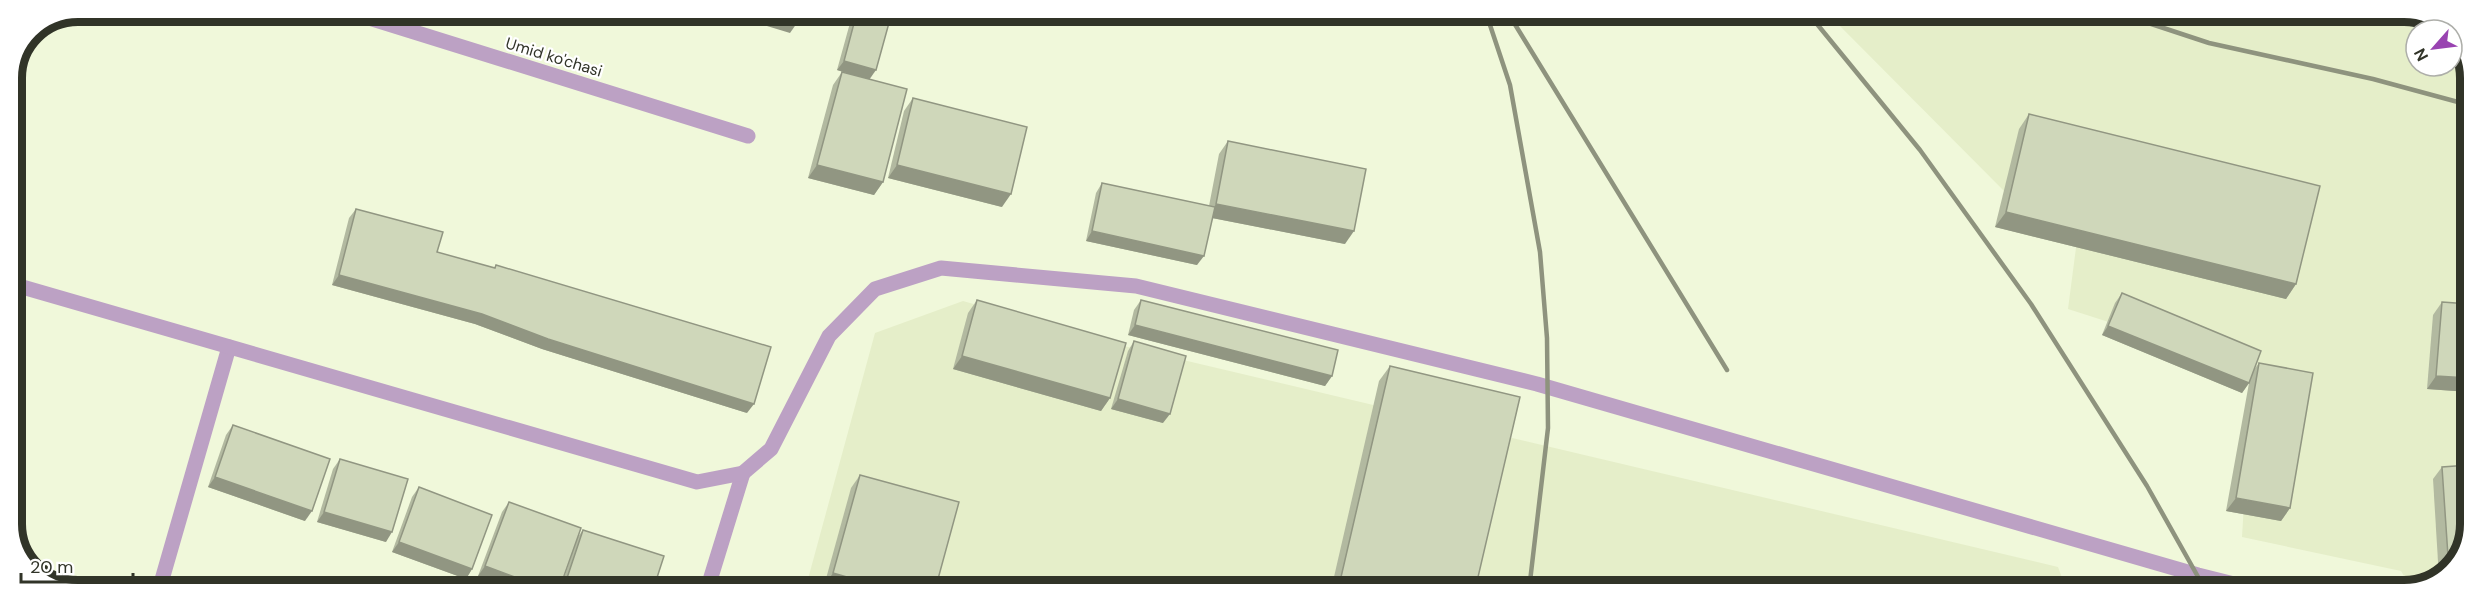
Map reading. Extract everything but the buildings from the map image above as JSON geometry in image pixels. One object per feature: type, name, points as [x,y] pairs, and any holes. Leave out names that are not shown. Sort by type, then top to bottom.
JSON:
[{"type":"street","name":"Umid ko'chasi","points":[[382,22],[748,136]]},
{"type":"street","points":[[22,288],[697,482],[743,472],[771,449],[829,336],[875,289],[941,268],[1136,286],[1537,384],[2218,580]]},
{"type":"street","points":[[162,580],[229,347]]},
{"type":"street","points":[[710,580],[743,472]]},
{"type":"shaded area","points":[[1836,22],[2404,22],[2404,78],[2459,78],[2460,525],[2457,543],[2446,561],[2422,578],[2406,580],[2401,571],[2242,537],[2252,368],[2068,309],[2080,217],[2007,194]]},
{"type":"shaded area","points":[[963,301],[1107,342],[2058,567],[2063,580],[808,580],[875,333]]},
{"type":"railway","points":[[1489,22],[1510,85],[1540,252],[1547,338],[1548,428],[1530,580]]},
{"type":"railway","points":[[1514,22],[1727,370]]},
{"type":"railway","points":[[1815,22],[1920,150],[2031,304],[2147,486],[2200,580]]},
{"type":"railway","points":[[2145,22],[2209,43],[2373,79],[2459,102]]}]
